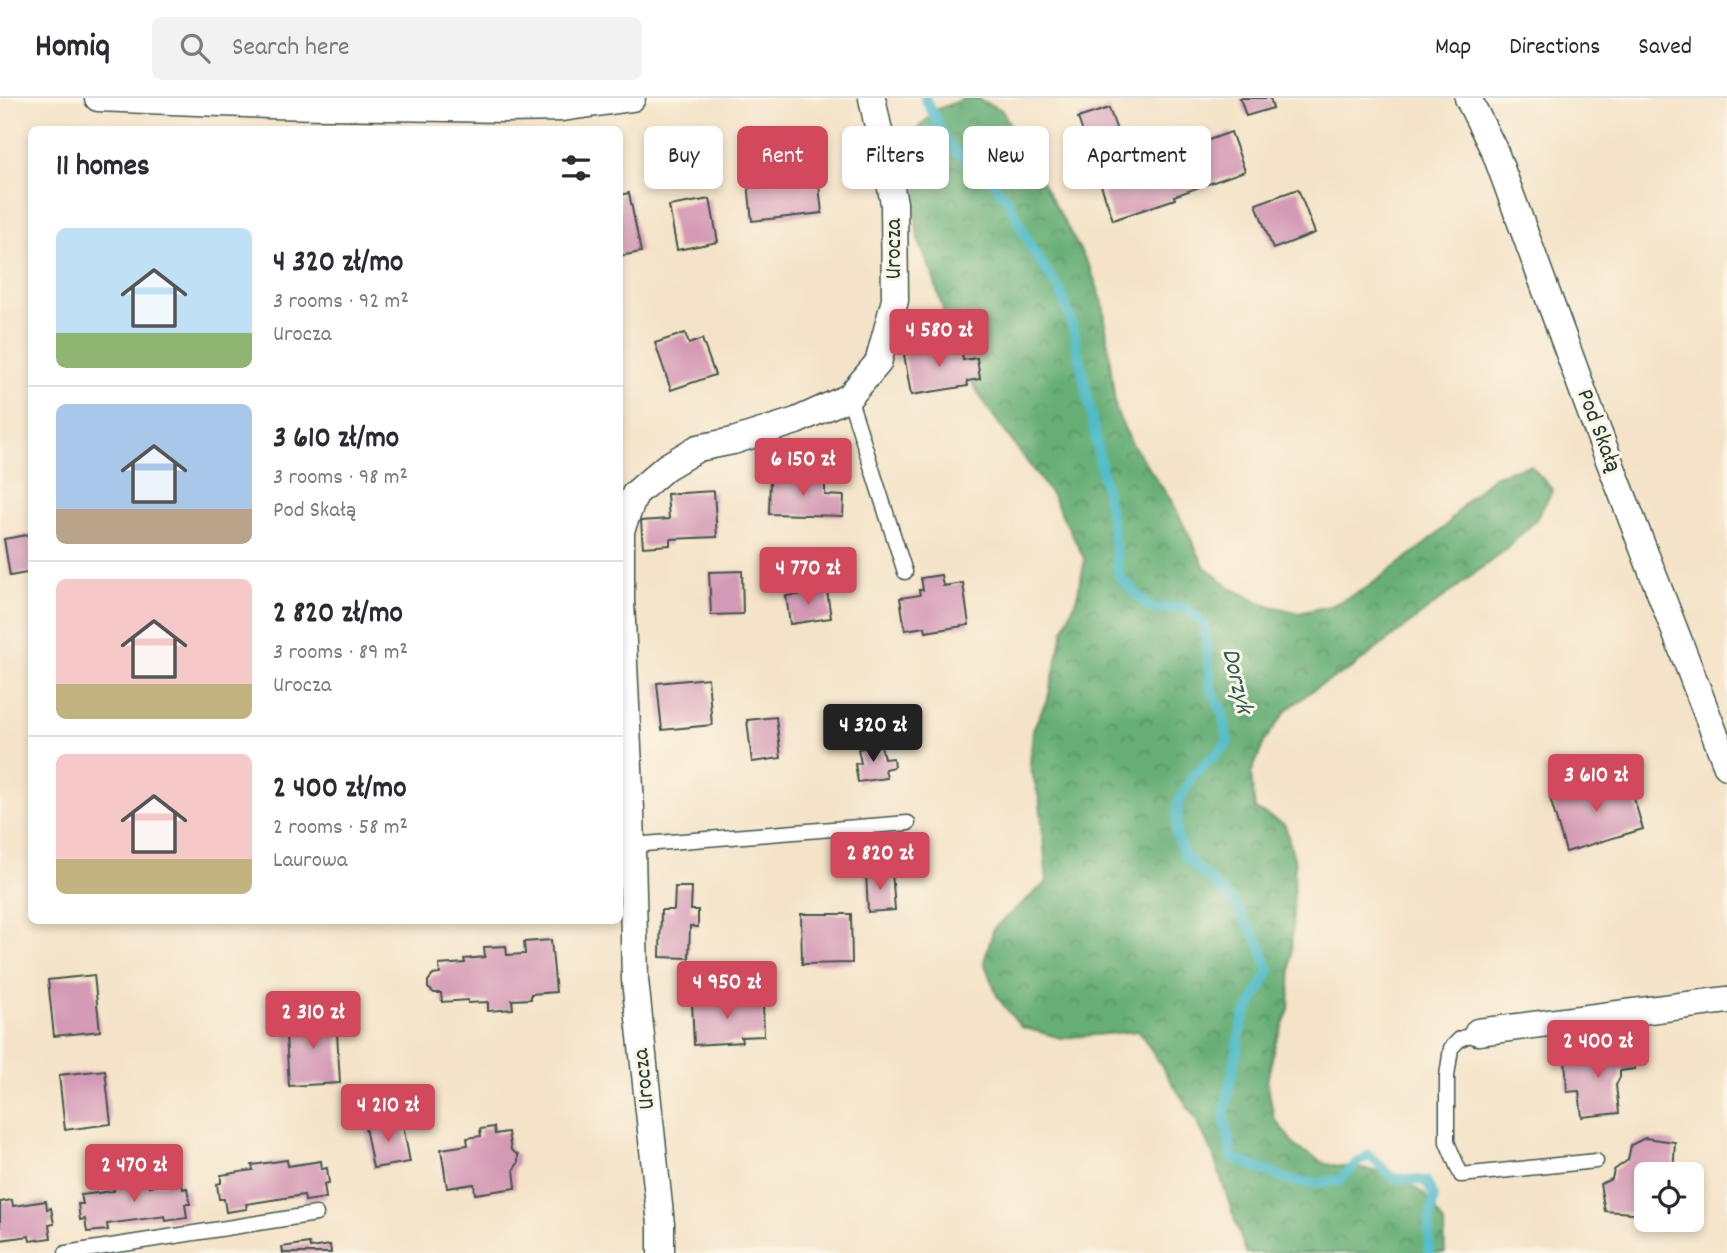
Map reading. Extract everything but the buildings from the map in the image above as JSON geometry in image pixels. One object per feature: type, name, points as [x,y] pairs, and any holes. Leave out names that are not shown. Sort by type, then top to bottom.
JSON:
[{"type":"street","points":[[98,98],[280,105],[505,104],[562,107],[632,98]]},
{"type":"street","name":"Urocza","points":[[623,525],[635,494],[666,467],[698,448],[733,441],[796,421],[849,397],[878,363],[894,300],[894,203],[872,98]]},
{"type":"street","name":"Pod Skałą","points":[[1468,98],[1496,152],[1597,429],[1727,766]]},
{"type":"street","name":"Urocza","points":[[623,645],[635,980],[661,1224],[661,1253]]},
{"type":"street","points":[[1478,1032],[1727,1000]]},
{"type":"lane","points":[[849,397],[905,572]]},
{"type":"lane","points":[[632,845],[908,823]]},
{"type":"lane","points":[[1478,1032],[1460,1039],[1451,1048],[1447,1076],[1447,1142],[1461,1175],[1596,1161]]},
{"type":"lane","points":[[66,1253],[316,1214]]},
{"type":"green space","points":[[966,98],[976,98],[1002,110],[1011,126],[963,126],[963,189],[1046,189],[1090,268],[1103,303],[1116,411],[1131,442],[1172,502],[1205,567],[1232,589],[1264,604],[1299,613],[1333,605],[1365,589],[1420,548],[1447,525],[1469,498],[1496,475],[1530,465],[1553,490],[1535,521],[1505,550],[1352,668],[1317,687],[1288,709],[1265,740],[1251,774],[1255,809],[1285,825],[1295,862],[1289,1010],[1275,1044],[1267,1082],[1274,1118],[1296,1147],[1326,1164],[1395,1174],[1424,1194],[1444,1223],[1445,1253],[1246,1253],[1213,1155],[1198,1123],[1139,1031],[1061,1038],[1021,1027],[998,998],[984,962],[994,928],[1047,882],[1040,802],[1030,765],[1033,729],[1048,698],[1064,629],[1077,597],[1085,560],[1053,497],[989,410],[968,376],[953,343],[932,273],[918,239],[913,189],[949,189],[949,126],[920,126],[937,109]]},
{"type":"waterway","name":"Dorzyk","points":[[925,98],[950,147],[983,171],[1007,199],[1033,251],[1060,290],[1072,324],[1087,393],[1113,529],[1119,576],[1151,609],[1185,607],[1204,624],[1211,688],[1223,714],[1228,743],[1193,775],[1178,803],[1176,832],[1184,855],[1234,903],[1261,946],[1269,972],[1243,1019],[1224,1115],[1232,1158],[1292,1181],[1316,1183],[1340,1180],[1369,1155],[1393,1178],[1426,1181],[1434,1197],[1429,1224],[1429,1253]]}]
